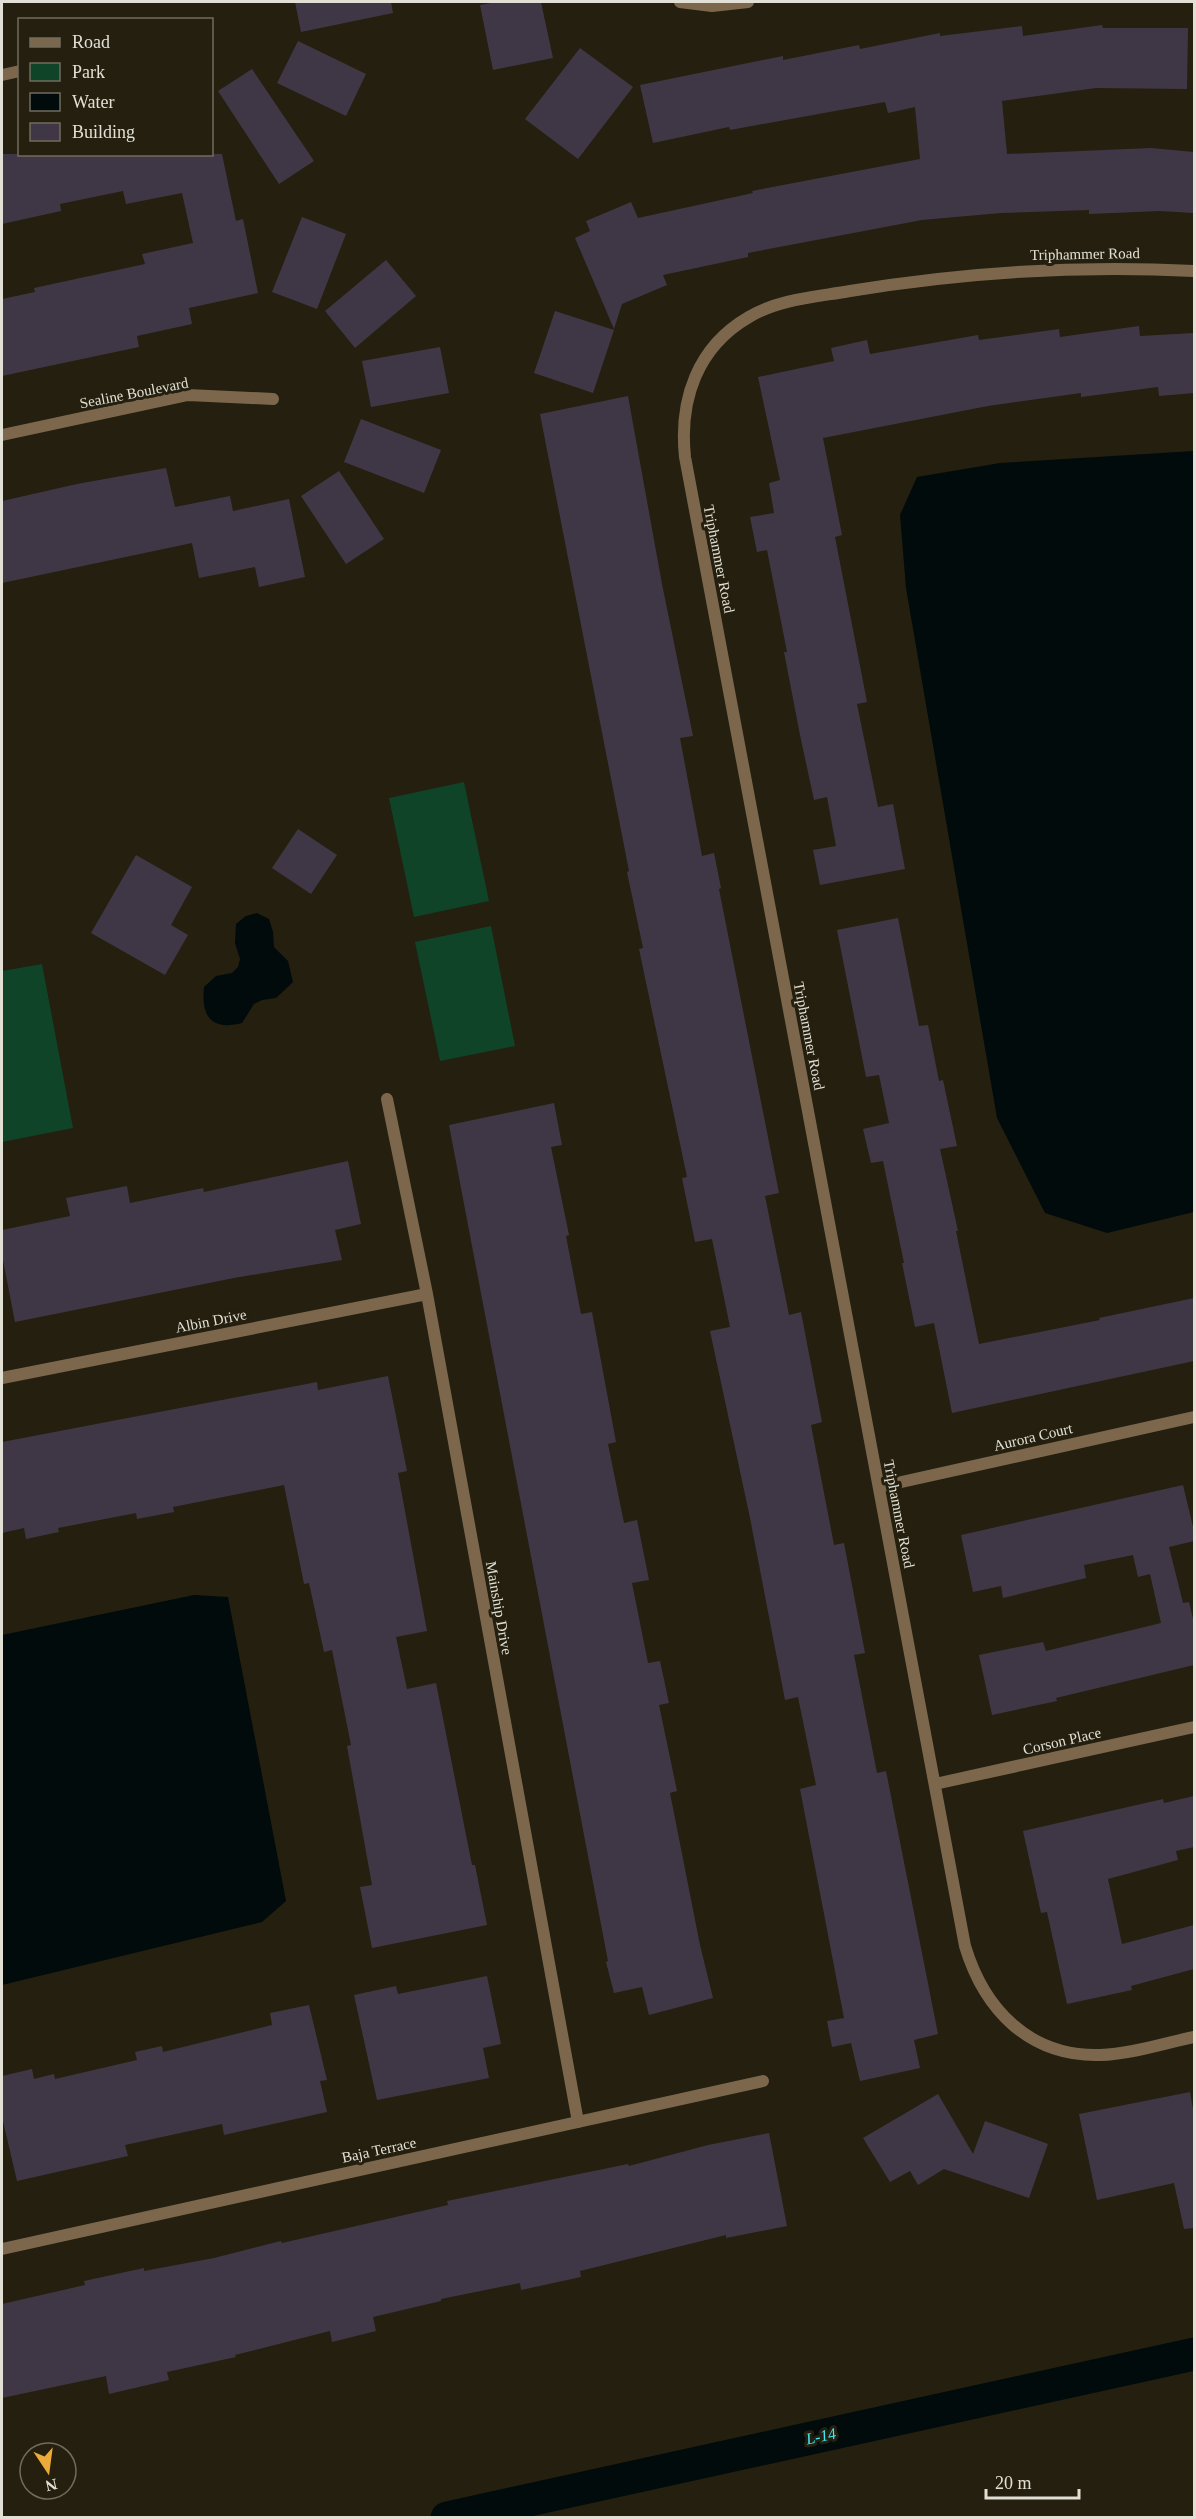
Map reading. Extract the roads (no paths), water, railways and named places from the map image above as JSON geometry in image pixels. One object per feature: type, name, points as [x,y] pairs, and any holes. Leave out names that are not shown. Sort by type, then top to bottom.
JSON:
[{"type":"street","points":[[680,2],[712,6],[748,2]]},
{"type":"street","points":[[2,75],[18,71]]},
{"type":"street","name":"Triphammer Road","points":[[1194,271],[1129,268],[1026,270],[924,279],[792,301],[769,307],[748,317],[721,339],[700,367],[690,388],[684,410],[683,434],[687,469],[965,1946],[972,1968],[995,2008],[1032,2038],[1052,2047],[1075,2053],[1099,2055],[1122,2053],[1194,2037]]},
{"type":"street","name":"Sealine Boulevard","points":[[2,435],[188,395],[273,399]]},
{"type":"street","name":"Mainship Drive","points":[[387,1100],[427,1294],[579,2122]]},
{"type":"street","name":"Albin Drive","points":[[2,1378],[427,1294]]},
{"type":"street","name":"Aurora Court","points":[[879,1487],[1194,1416]]},
{"type":"street","name":"Corson Place","points":[[935,1784],[1194,1727]]},
{"type":"street","name":"Baja Terrace","points":[[2,2249],[763,2081]]},
{"type":"water","points":[[1194,451],[1194,1212],[1107,1233],[1045,1213],[997,1118],[906,588],[900,515],[917,477],[1000,463]]},
{"type":"water","points":[[257,913],[269,919],[274,947],[288,961],[293,982],[276,998],[254,1004],[242,1023],[223,1025],[216,1023],[210,1019],[204,1006],[204,987],[216,976],[232,973],[238,967],[240,959],[235,943],[236,924],[246,916]]},
{"type":"water","points":[[194,1595],[228,1597],[286,1901],[262,1922],[2,1985],[2,1635]]},
{"type":"waterway","name":"L-14","points":[[447,2518],[1194,2354]]}]
